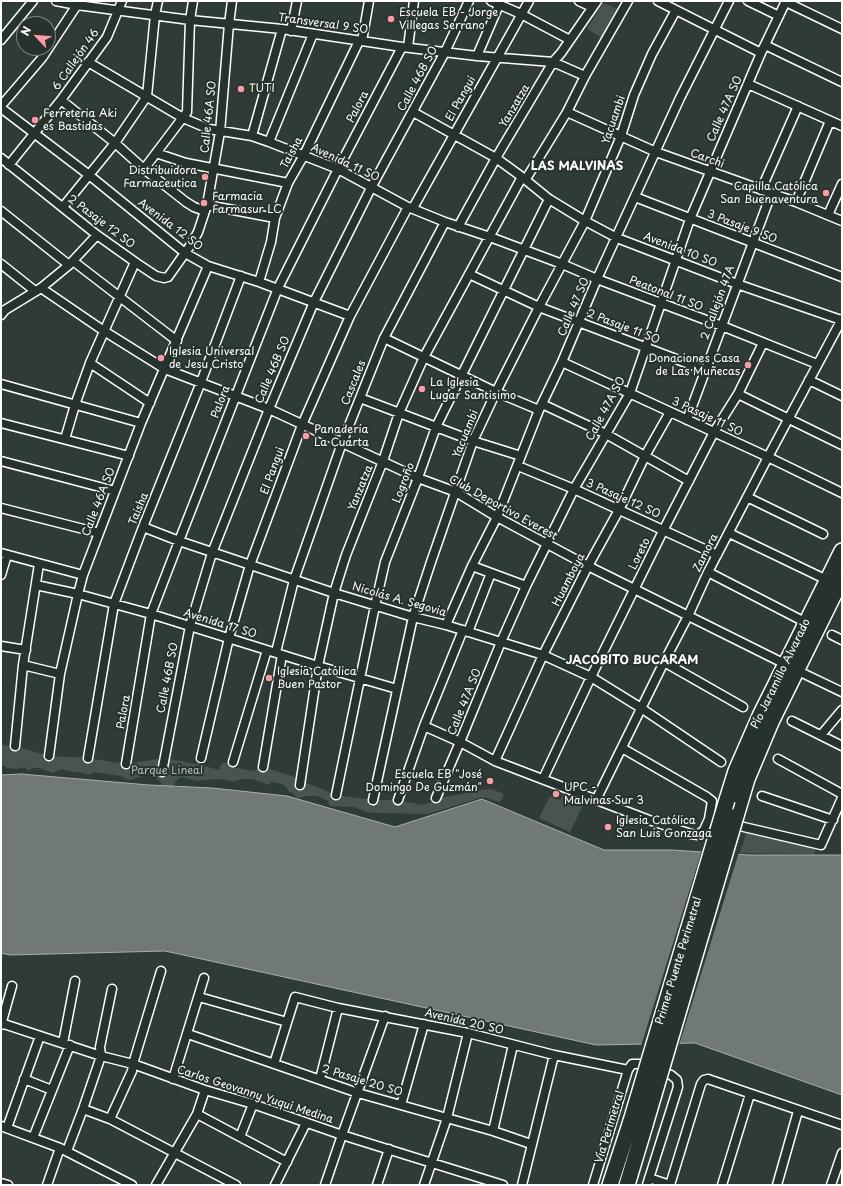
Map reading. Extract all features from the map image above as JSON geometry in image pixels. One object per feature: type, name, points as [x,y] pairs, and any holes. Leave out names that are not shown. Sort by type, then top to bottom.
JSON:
[{"type":"highway","name":"Pío Jaramillo Alvarado","points":[[736,816],[748,779],[791,667],[827,580],[842,551]]},
{"type":"highway","name":"Pío Jaramillo Alvarado","points":[[719,801],[791,667],[842,578]]},
{"type":"highway","name":"Primer Puente Perimetral","points":[[638,1123],[719,801]]},
{"type":"highway","name":"Primer Puente Perimetral","points":[[638,1123],[736,816]]},
{"type":"highway","name":"Vía Perimetral","points":[[610,1185],[638,1123]]},
{"type":"highway","points":[[628,1185],[638,1123]]},
{"type":"street","points":[[1,40],[33,1]]},
{"type":"street","name":"Transversal 9 SO","points":[[56,1],[190,20],[282,29],[477,56],[553,62],[586,76]]},
{"type":"street","name":"6 Callejón 46","points":[[9,165],[35,134],[107,37],[122,1]]},
{"type":"street","points":[[63,207],[115,144],[147,96],[155,15],[158,1]]},
{"type":"street","points":[[144,169],[183,118],[187,108],[190,20],[193,1]]},
{"type":"street","name":"Calle 46A SO","points":[[185,253],[198,232],[206,208],[214,168],[220,132],[232,1]]},
{"type":"street","points":[[291,31],[297,1]]},
{"type":"street","name":"Taisha","points":[[259,282],[271,242],[275,218],[288,183],[304,156],[361,41],[369,1]]},
{"type":"street","name":"Palora","points":[[126,764],[151,614],[278,288],[338,169],[405,47],[414,1]]},
{"type":"street","name":"Calle 46B SO","points":[[162,772],[190,626],[212,553],[269,408],[314,302],[372,186],[445,52],[469,1]]},
{"type":"street","name":"El Pangui","points":[[201,758],[229,638],[250,565],[302,425],[350,316],[529,1]]},
{"type":"street","points":[[579,1],[594,4]]},
{"type":"street","name":"Yanzatza","points":[[300,785],[318,666],[334,593],[346,555],[384,461],[399,413],[424,357],[469,274],[524,178],[567,112],[628,1]]},
{"type":"street","points":[[658,1],[716,30],[842,82]]},
{"type":"street","name":"Calle 47 SO","points":[[446,625],[472,566],[497,516],[540,407],[562,362],[597,279],[680,98],[716,30],[729,1]]},
{"type":"street","points":[[748,1],[779,16]]},
{"type":"street","points":[[786,1],[842,29]]},
{"type":"street","name":"Calle 47A SO","points":[[436,798],[526,586],[574,489],[630,393],[690,219],[763,49],[786,1]]},
{"type":"street","points":[[477,56],[494,2],[521,14],[570,40]]},
{"type":"street","points":[[1,107],[42,58],[81,4]]},
{"type":"street","name":"Yanzatza","points":[[458,227],[496,158],[553,62],[594,4]]},
{"type":"street","name":"Yacuambi","points":[[374,800],[413,618],[473,441],[539,307],[585,221],[621,136],[634,94],[652,54],[676,10]]},
{"type":"street","points":[[252,136],[282,29]]},
{"type":"street","points":[[269,142],[313,34]]},
{"type":"street","name":"Avenida 11 SO","points":[[88,62],[183,118],[209,129],[252,136],[269,142],[338,169],[411,208],[458,227],[490,237],[562,264],[597,279]]},
{"type":"street","points":[[748,84],[842,125]]},
{"type":"street","points":[[61,100],[144,169],[194,207],[275,218]]},
{"type":"street","points":[[761,190],[798,106]]},
{"type":"street","name":"Avenida 12 SO","points":[[1,107],[89,175],[185,253],[208,266],[278,288],[350,316]]},
{"type":"street","name":"Avenida 10 SO","points":[[413,112],[496,158],[524,178],[549,200],[617,238],[737,284],[842,319]]},
{"type":"street","name":"Carchi","points":[[567,112],[656,152],[796,202],[842,221]]},
{"type":"street","points":[[796,202],[830,121]]},
{"type":"street","points":[[156,153],[186,163],[288,183]]},
{"type":"street","name":"2 Pasaje 12 SO","points":[[1,158],[97,235],[156,276],[164,278],[171,274],[185,253]]},
{"type":"street","points":[[828,215],[842,184]]},
{"type":"street","name":"2 Callejón 47A","points":[[687,420],[752,243],[772,194]]},
{"type":"street","name":"3 Pasaje 9 SO","points":[[635,197],[842,277]]},
{"type":"street","name":"Logroño","points":[[336,795],[374,606],[385,562],[436,427],[549,200]]},
{"type":"street","points":[[1,211],[71,263],[120,296],[177,341]]},
{"type":"street","name":"Cascales","points":[[263,768],[279,654],[294,580],[342,443],[384,338],[445,222]]},
{"type":"street","points":[[2,313],[38,289],[71,263],[97,235]]},
{"type":"street","points":[[65,439],[90,363],[135,262]]},
{"type":"street","name":"Club Deportivo Everest","points":[[1,264],[165,369],[269,408],[302,425],[384,461],[418,478],[456,492],[588,566],[842,692]]},
{"type":"street","name":"Calle 46A SO","points":[[48,756],[60,674],[78,594],[84,575],[141,423],[208,266]]},
{"type":"street","name":"2 Pasaje 11 SO","points":[[469,274],[539,307],[705,370]]},
{"type":"street","name":"Taisha","points":[[88,758],[114,604],[241,276]]},
{"type":"street","name":"Peatonal 11 SO","points":[[597,279],[660,304],[722,326],[817,364]]},
{"type":"street","name":"Zamora","points":[[596,800],[688,616],[708,572],[817,364],[839,332],[842,319]]},
{"type":"street","points":[[384,338],[496,392],[540,407],[606,434],[689,481]]},
{"type":"street","name":"Loreto","points":[[543,779],[591,677],[664,529],[714,432],[738,394],[763,343]]},
{"type":"street","name":"3 Pasaje 11 SO","points":[[562,362],[768,457],[842,493]]},
{"type":"street","points":[[90,363],[150,403]]},
{"type":"street","points":[[809,380],[842,396]]},
{"type":"street","points":[[1,384],[141,423]]},
{"type":"street","points":[[738,394],[842,445]]},
{"type":"street","points":[[360,398],[473,441],[521,456]]},
{"type":"street","name":"Huamboya","points":[[495,762],[543,656],[588,566],[619,510],[645,456],[670,412]]},
{"type":"street","points":[[1,423],[128,456]]},
{"type":"street","points":[[1,461],[115,491]]},
{"type":"street","name":"3 Pasaje 12 SO","points":[[518,466],[664,529],[717,555]]},
{"type":"street","points":[[747,497],[823,534]]},
{"type":"street","points":[[1,508],[99,533]]},
{"type":"street","name":"Nicolás A. Segovia","points":[[143,527],[212,553],[374,606],[413,618],[446,625],[543,656],[591,677],[641,708],[721,762]]},
{"type":"street","points":[[729,533],[827,580]]},
{"type":"street","points":[[1,575],[4,554],[84,575]]},
{"type":"street","points":[[15,746],[23,665],[39,564]]},
{"type":"street","points":[[472,566],[526,586]]},
{"type":"street","points":[[708,572],[799,619]]},
{"type":"street","points":[[398,800],[424,726],[491,573]]},
{"type":"street","name":"Avenida 17 SO","points":[[36,585],[78,594],[151,614],[318,666],[397,688]]},
{"type":"street","points":[[832,635],[842,640]]},
{"type":"street","points":[[1,646],[26,650]]},
{"type":"street","points":[[232,762],[266,650]]},
{"type":"street","points":[[664,662],[743,707]]},
{"type":"street","points":[[23,665],[60,674]]},
{"type":"street","points":[[821,736],[842,710]]},
{"type":"street","points":[[792,721],[842,746]]},
{"type":"street","points":[[424,726],[460,742],[495,762],[596,800],[691,834],[698,835],[704,830],[712,808],[719,801],[707,797],[622,748]]},
{"type":"street","points":[[778,759],[842,794]]},
{"type":"street","points":[[762,796],[833,820]]},
{"type":"street","points":[[709,819],[821,845],[842,798]]},
{"type":"street","points":[[110,1119],[131,1073],[161,971]]},
{"type":"street","points":[[173,1079],[204,978]]},
{"type":"street","points":[[33,1138],[52,1090],[67,1044],[75,981]]},
{"type":"street","points":[[1,1024],[12,986]]},
{"type":"street","points":[[47,1185],[83,1109],[101,1056],[100,1047],[112,989]]},
{"type":"street","points":[[198,997],[287,1022],[274,1064]]},
{"type":"street","name":"Avenida 20 SO","points":[[287,1022],[294,997],[338,1008],[468,1033],[554,1055],[628,1070]]},
{"type":"street","points":[[320,1079],[338,1008]]},
{"type":"street","points":[[325,1185],[385,1016]]},
{"type":"street","name":"Carlos Geovanny Yuqui Medina","points":[[1,1024],[101,1056],[133,1064],[205,1090],[253,1104],[342,1135],[431,1162],[477,1181],[503,1185]]},
{"type":"street","points":[[401,1105],[424,1024]]},
{"type":"street","points":[[424,1185],[447,1118],[468,1033]]},
{"type":"street","name":"2 Pasaje 20 SO","points":[[188,1034],[358,1093],[493,1131],[531,1144]]},
{"type":"street","points":[[40,1036],[4,1127],[63,1150],[132,1185]]},
{"type":"street","points":[[493,1131],[513,1045]]},
{"type":"street","points":[[522,1185],[554,1055]]},
{"type":"street","points":[[628,1070],[632,1064],[639,1064],[672,1075],[677,1080],[678,1087],[648,1182],[670,1185],[701,1084],[704,1080],[708,1079],[842,1125]]},
{"type":"street","name":"Vía Perimetral","points":[[593,1185],[628,1070]]},
{"type":"street","points":[[24,1079],[52,1090]]},
{"type":"street","points":[[156,1185],[176,1153],[197,1114],[205,1090]]},
{"type":"street","points":[[722,1185],[750,1094]]},
{"type":"street","points":[[240,1137],[253,1104]]},
{"type":"street","points":[[83,1109],[110,1119],[236,1185]]},
{"type":"street","points":[[777,1185],[798,1111]]},
{"type":"street","points":[[197,1114],[287,1162]]},
{"type":"street","points":[[275,1185],[306,1123]]},
{"type":"street","points":[[377,1185],[389,1149]]},
{"type":"street","points":[[831,1185],[842,1153]]},
{"type":"street","points":[[1,1182],[8,1185]]},
{"type":"green space","points":[[603,3],[621,10],[604,39],[587,29]]},
{"type":"green space","name":"Parque Lineal","points":[[1,745],[15,746],[49,756],[88,758],[126,764],[165,758],[219,770],[222,763],[233,762],[236,768],[253,771],[263,767],[295,777],[300,785],[307,783],[336,795],[373,800],[398,800],[422,805],[432,802],[436,798],[481,790],[492,789],[504,794],[500,802],[483,797],[428,814],[376,813],[366,812],[354,807],[330,806],[328,801],[317,796],[305,796],[301,798],[296,797],[282,784],[271,782],[269,785],[252,779],[242,779],[232,782],[228,780],[216,779],[197,781],[181,777],[172,787],[164,788],[160,781],[152,775],[129,780],[121,776],[95,772],[89,775],[62,769],[52,773],[40,768],[32,768],[29,771],[25,767],[16,769],[7,768],[1,764]]},
{"type":"green space","points":[[563,793],[584,803],[570,832],[539,818],[550,796],[560,800]]},
{"type":"green space","points":[[746,833],[816,848],[814,854],[740,853]]},
{"type":"shaded area","points":[[21,774],[149,785],[212,788],[287,796],[395,827],[482,799],[604,850],[672,850],[749,855],[842,855],[842,1095],[695,1043],[596,1045],[165,951],[10,955],[1,953],[1,775]]},
{"type":"pier","points":[[702,850],[739,852],[679,1045],[641,1046]]},
{"type":"place","name":"Escuela EB - Jorge Villegas Serrano","points":[[391,19]]},
{"type":"place","name":"TUTI","points":[[241,89]]},
{"type":"place","name":"Ferreteria Aki es Bastidas","points":[[35,120]]},
{"type":"place","name":"Distribuidora Farmaceutica","points":[[205,177]]},
{"type":"place","name":"Capilla Católica San Buenaventura","points":[[826,193]]},
{"type":"place","name":"Farmacia Farmasur LC","points":[[204,203]]},
{"type":"place","name":"Iglesia Universal de Jesu Cristo","points":[[161,358]]},
{"type":"place","name":"Donaciones Casa de Las Muñecas","points":[[748,365]]},
{"type":"place","name":"La Iglesia Lugar Santisimo","points":[[422,389]]},
{"type":"place","name":"Panadería La Cuarta","points":[[306,436]]},
{"type":"place","name":"Iglesia Católica Buen Pastor","points":[[269,678]]},
{"type":"place","name":"Escuela EB \"José Domingo De Guzmán\"","points":[[490,781]]},
{"type":"place","name":"UPC - Malvinas Sur 3","points":[[556,794]]},
{"type":"place","name":"Iglesia Católica San Luis Gonzaga","points":[[608,827]]},
{"type":"district","name":"LAS MALVINAS","points":[[577,167]]},
{"type":"district","name":"JACOBITO BUCARAM","points":[[632,661]]}]
